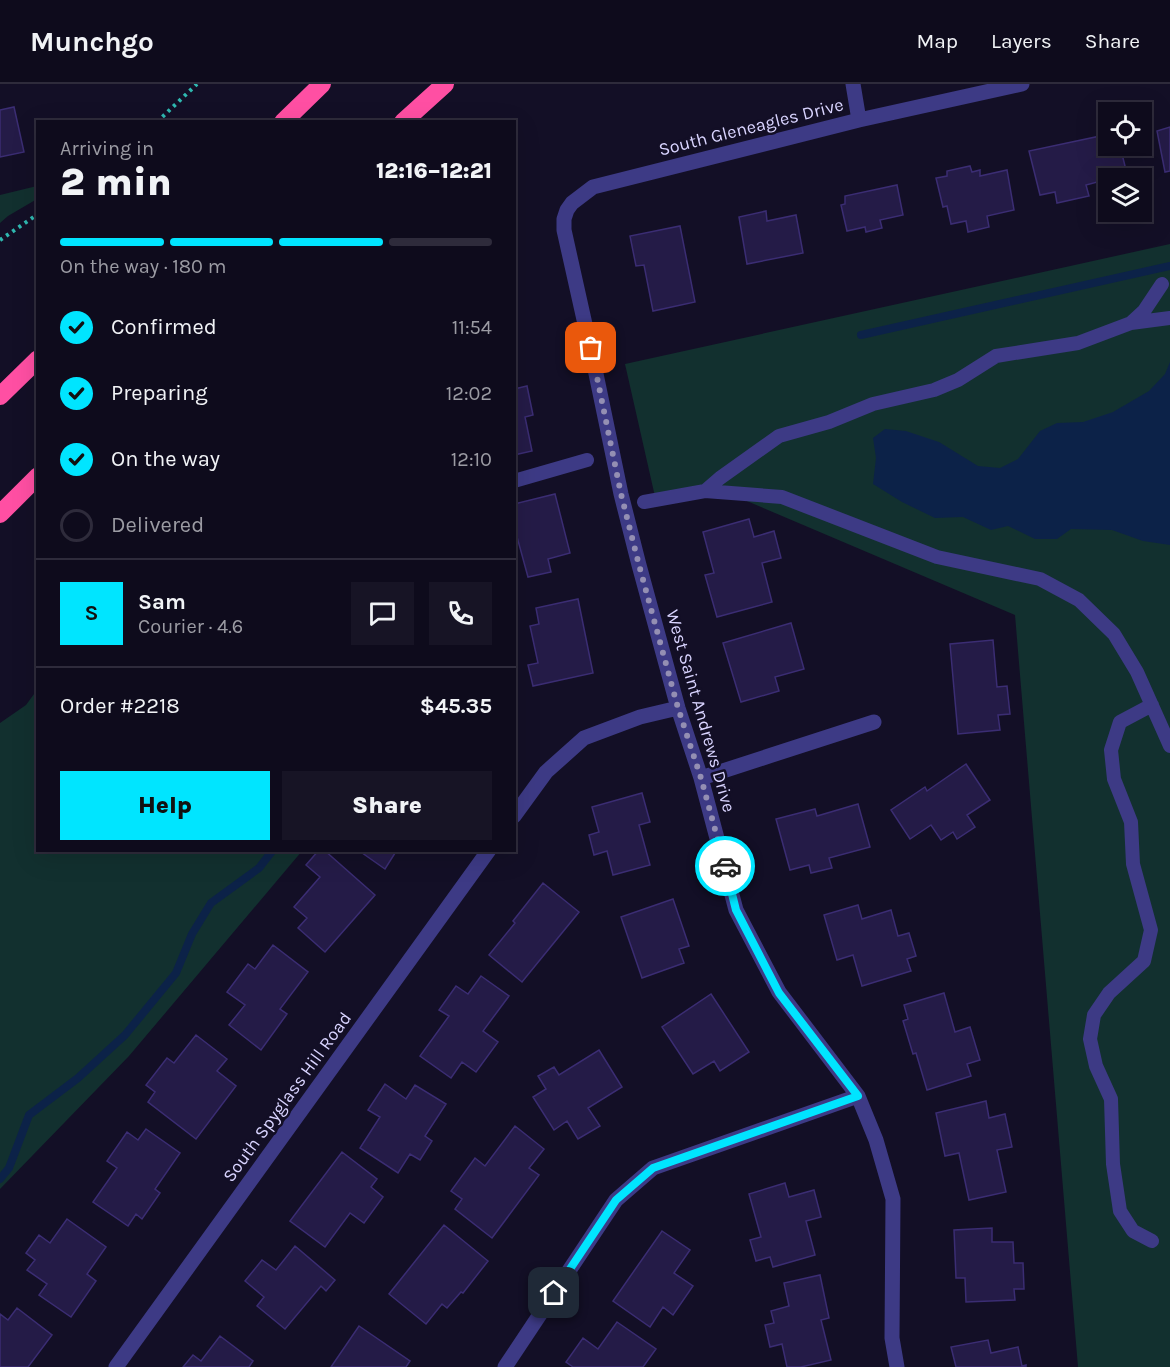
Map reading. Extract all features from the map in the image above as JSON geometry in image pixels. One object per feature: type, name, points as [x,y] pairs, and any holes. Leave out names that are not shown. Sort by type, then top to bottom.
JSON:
[{"type":"highway","points":[[285,120],[322,84]]},
{"type":"highway","points":[[405,120],[445,84]]},
{"type":"highway","points":[[0,396],[36,361]]},
{"type":"highway","points":[[0,514],[36,478]]},
{"type":"street","points":[[853,84],[859,120]]},
{"type":"street","name":"South Gleneagles Drive","points":[[567,210],[572,203],[593,187],[859,120],[1022,84]]},
{"type":"street","name":"West Saint Andrews Drive","points":[[567,210],[564,219],[566,237],[621,494],[678,708],[701,778],[736,910],[779,993],[858,1096],[876,1140],[893,1199],[892,1338],[897,1367]]},
{"type":"street","points":[[516,813],[546,772],[584,738],[640,717],[678,708]]},
{"type":"street","points":[[701,778],[874,722]]},
{"type":"street","name":"South Spyglass Hill Road","points":[[116,1367],[488,852]]},
{"type":"street","points":[[505,1367],[616,1200],[653,1168],[858,1096]]},
{"type":"lane","points":[[1131,323],[1144,311],[1162,284]]},
{"type":"lane","points":[[705,491],[778,436],[829,422],[873,404],[934,390],[958,380],[996,356],[1078,343],[1131,323],[1170,318]]},
{"type":"lane","points":[[516,480],[587,460]]},
{"type":"lane","points":[[644,502],[705,491],[782,497],[937,557],[1040,579],[1079,600],[1114,634],[1137,672],[1170,746]]},
{"type":"lane","points":[[1152,705],[1120,722],[1111,750],[1114,779],[1131,822],[1133,864],[1151,930],[1144,961],[1109,993],[1094,1015],[1090,1039],[1096,1066],[1111,1100],[1113,1164],[1120,1211],[1132,1231],[1152,1241]]},
{"type":"path","points":[[159,120],[197,84]]},
{"type":"path","points":[[0,240],[36,215]]},
{"type":"green space","points":[[36,186],[36,200],[0,223],[0,195]]},
{"type":"green space","points":[[1170,244],[1170,1367],[1078,1367],[1015,615],[735,496],[656,501],[625,364]]},
{"type":"green space","points":[[36,691],[36,852],[301,852],[129,1056],[0,1189],[0,723],[26,705]]},
{"type":"water","points":[[1170,362],[1170,545],[1143,541],[1112,530],[1071,529],[1057,539],[1035,539],[1008,526],[991,530],[963,517],[935,518],[902,502],[873,484],[876,458],[873,438],[885,429],[906,431],[939,442],[978,466],[1000,468],[1018,459],[1040,431],[1057,423],[1083,422],[1113,412],[1149,391],[1165,374]]},
{"type":"building","points":[[14,107],[24,152],[0,157],[0,110]]},
{"type":"building","points":[[1170,127],[1170,171],[1165,172],[1157,131]]},
{"type":"building","points":[[1098,136],[1098,156],[1122,156],[1126,168],[1098,168],[1098,182],[1086,185],[1089,196],[1057,203],[1055,192],[1040,195],[1029,151]]},
{"type":"building","points":[[970,166],[972,172],[980,170],[980,176],[1007,170],[1014,210],[987,216],[989,227],[968,232],[966,221],[951,224],[947,206],[943,207],[936,178],[947,176],[947,171]]},
{"type":"building","points":[[897,185],[903,215],[880,220],[882,228],[866,232],[865,227],[847,231],[841,205],[845,204],[845,196]]},
{"type":"building","points":[[766,211],[767,221],[796,215],[803,253],[747,264],[739,217]]},
{"type":"building","points":[[680,226],[695,302],[653,311],[644,265],[636,266],[630,236]]},
{"type":"building","points":[[527,386],[533,415],[525,417],[532,451],[516,455],[516,389]]},
{"type":"building","points":[[555,494],[570,553],[548,559],[551,572],[528,577],[516,533],[516,504]]},
{"type":"building","points":[[749,519],[754,537],[774,531],[781,558],[762,563],[772,602],[717,617],[705,575],[714,573],[703,532]]},
{"type":"building","points":[[578,599],[593,673],[533,686],[528,665],[538,663],[530,626],[539,624],[536,608]]},
{"type":"building","points":[[791,623],[804,669],[775,677],[779,691],[741,702],[723,643]]},
{"type":"building","points":[[993,640],[997,687],[1007,686],[1010,714],[998,715],[1000,730],[958,734],[950,644]]},
{"type":"building","points":[[966,764],[990,800],[967,815],[975,827],[957,839],[953,832],[941,840],[931,825],[910,839],[891,810],[925,787],[927,791]]},
{"type":"building","points":[[642,793],[650,822],[639,825],[650,865],[613,875],[607,851],[594,855],[589,835],[599,832],[592,807]]},
{"type":"building","points":[[858,804],[870,847],[829,858],[832,868],[811,873],[809,865],[790,870],[776,819],[815,809],[817,816]]},
{"type":"building","points":[[317,852],[326,852],[375,895],[325,952],[298,928],[307,918],[294,907],[320,877],[306,865]]},
{"type":"building","points":[[361,852],[396,852],[385,869]]},
{"type":"building","points":[[543,883],[579,912],[522,982],[489,955]]},
{"type":"building","points":[[673,899],[689,946],[679,949],[684,963],[642,978],[621,917]]},
{"type":"building","points":[[858,905],[862,919],[891,910],[898,936],[909,933],[916,956],[907,959],[911,971],[862,986],[853,955],[837,960],[824,915]]},
{"type":"building","points":[[273,945],[308,972],[280,1009],[287,1014],[261,1050],[229,1025],[245,1005],[227,992],[248,964],[255,969]]},
{"type":"building","points":[[481,976],[509,996],[483,1031],[498,1042],[476,1072],[462,1062],[451,1078],[420,1056],[449,1016],[439,1010],[456,986],[468,994]]},
{"type":"building","points":[[944,993],[955,1032],[970,1027],[980,1060],[967,1064],[971,1076],[927,1090],[903,1021],[908,1019],[904,1005]]},
{"type":"building","points":[[711,994],[749,1052],[720,1071],[714,1061],[693,1074],[662,1027]]},
{"type":"building","points":[[196,1035],[227,1059],[217,1071],[236,1086],[196,1139],[148,1102],[155,1092],[146,1085],[167,1058],[174,1063]]},
{"type":"building","points":[[599,1050],[622,1087],[588,1108],[600,1126],[578,1139],[567,1121],[554,1130],[533,1097],[546,1089],[538,1076],[554,1067],[559,1075]]},
{"type":"building","points":[[385,1084],[406,1099],[415,1085],[446,1104],[425,1136],[432,1141],[420,1160],[410,1154],[398,1173],[360,1148],[380,1117],[368,1110]]},
{"type":"building","points":[[986,1101],[989,1118],[1005,1114],[1012,1147],[997,1150],[1006,1192],[969,1200],[959,1153],[945,1156],[936,1113]]},
{"type":"building","points":[[515,1126],[544,1149],[529,1168],[539,1175],[492,1238],[455,1209],[462,1199],[451,1191],[475,1158],[485,1166]]},
{"type":"building","points":[[146,1129],[180,1153],[155,1189],[160,1193],[142,1219],[136,1214],[128,1226],[93,1202],[117,1168],[107,1161],[127,1132],[138,1140]]},
{"type":"building","points":[[342,1152],[377,1179],[371,1187],[383,1197],[364,1223],[350,1213],[325,1247],[290,1221]]},
{"type":"building","points":[[785,1183],[789,1197],[814,1190],[821,1217],[806,1221],[815,1255],[773,1267],[770,1257],[756,1261],[750,1240],[761,1237],[749,1194]]},
{"type":"building","points":[[67,1219],[106,1247],[87,1274],[96,1281],[71,1317],[39,1295],[47,1284],[27,1270],[35,1260],[26,1253],[39,1235],[50,1243]]},
{"type":"building","points":[[444,1225],[488,1261],[463,1293],[461,1292],[447,1308],[442,1304],[426,1324],[389,1294]]},
{"type":"building","points":[[992,1228],[992,1242],[1013,1242],[1014,1263],[1023,1263],[1024,1289],[1014,1289],[1015,1300],[966,1302],[965,1278],[956,1278],[954,1230]]},
{"type":"building","points":[[662,1231],[690,1250],[674,1273],[693,1286],[673,1315],[663,1307],[650,1327],[613,1301]]},
{"type":"building","points":[[295,1246],[335,1280],[326,1291],[321,1286],[285,1329],[257,1306],[264,1297],[245,1281],[262,1260],[276,1270]]},
{"type":"building","points":[[820,1275],[829,1318],[821,1320],[831,1360],[801,1367],[787,1367],[782,1344],[770,1347],[765,1325],[774,1323],[771,1311],[789,1306],[784,1283]]},
{"type":"building","points":[[17,1308],[52,1335],[28,1367],[0,1367],[0,1314],[8,1320]]},
{"type":"building","points":[[617,1322],[656,1349],[643,1367],[573,1367],[566,1362],[583,1338],[598,1349]]},
{"type":"building","points":[[359,1326],[410,1361],[406,1367],[331,1367]]},
{"type":"building","points":[[220,1336],[253,1361],[249,1367],[183,1367],[193,1355],[201,1361]]},
{"type":"building","points":[[988,1340],[991,1353],[1018,1347],[1022,1366],[1026,1365],[1026,1367],[956,1367],[951,1347]]},
{"type":"waterway","points":[[861,335],[1170,266]]},
{"type":"waterway","points":[[0,1179],[9,1168],[29,1115],[78,1078],[125,1035],[176,973],[192,934],[211,903],[259,868],[271,852]]},
{"type":"way so far","points":[[591,348],[621,494],[639,565],[725,866]]},
{"type":"route","points":[[554,1293],[616,1200],[653,1168],[858,1096],[779,993],[736,910],[725,866]]}]
